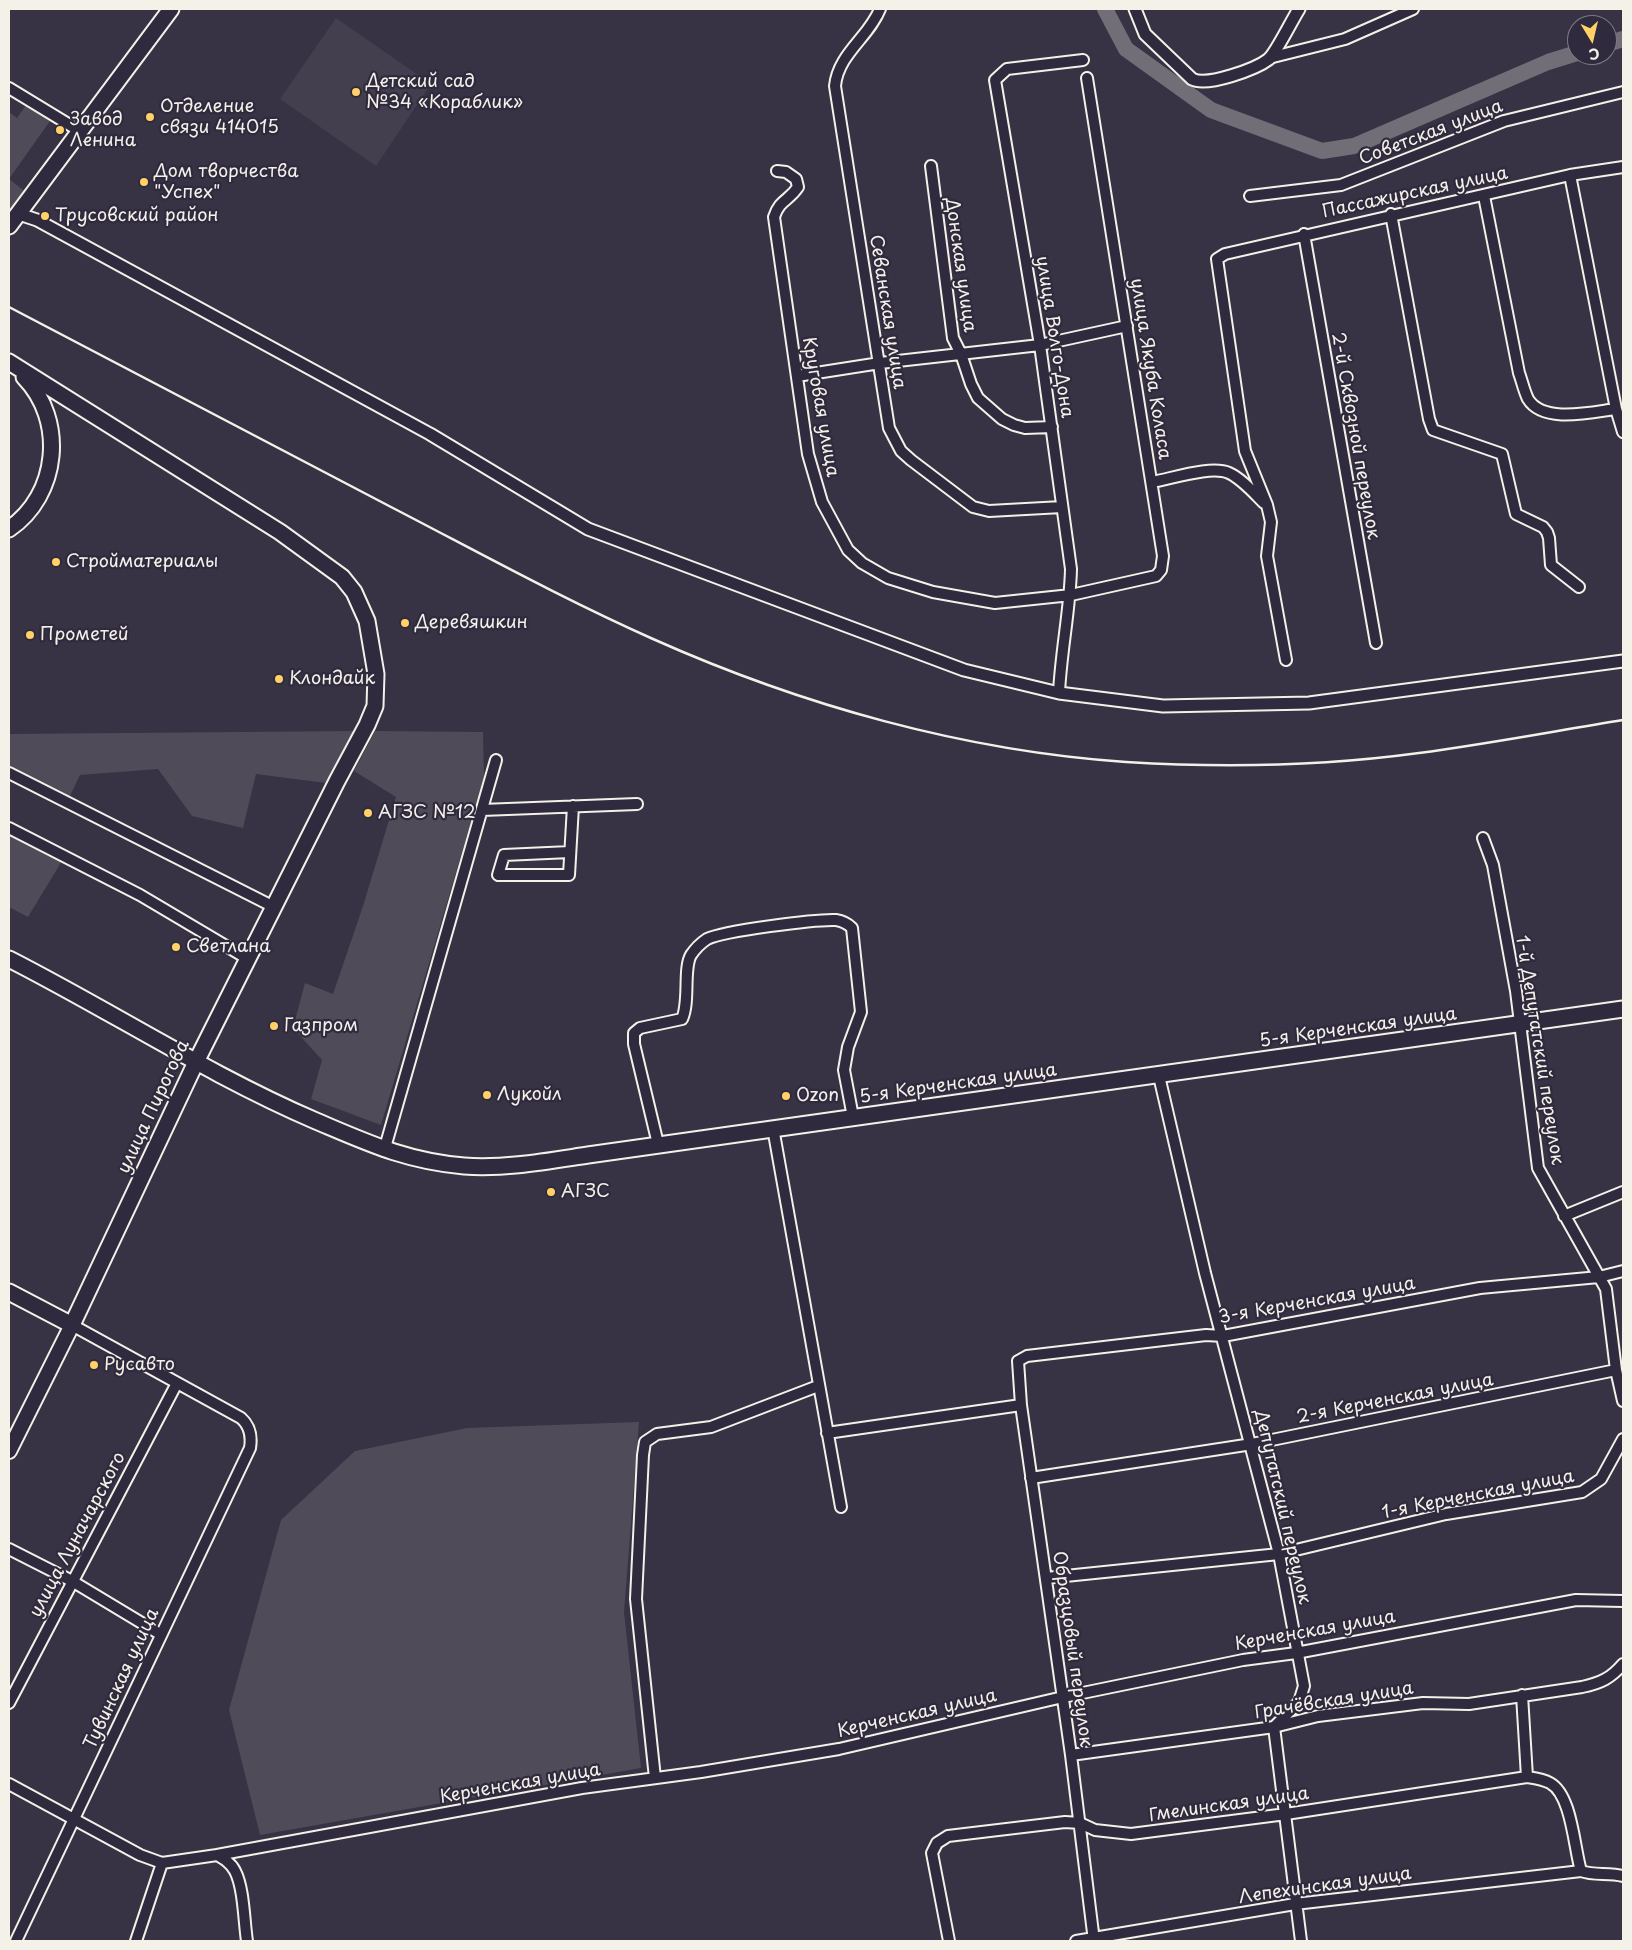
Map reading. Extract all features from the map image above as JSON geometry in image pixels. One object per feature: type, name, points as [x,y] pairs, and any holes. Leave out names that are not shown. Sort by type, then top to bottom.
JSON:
[{"type":"main road","points":[[9,226],[78,130],[171,9]]},
{"type":"main road","points":[[9,362],[36,389],[43,403],[51,434],[53,451],[49,472],[39,495],[20,521],[9,529]]},
{"type":"main road","name":"улица Пирогова","points":[[9,362],[280,532],[342,577],[354,592],[366,621],[377,691],[375,706],[367,725],[196,1062],[72,1325],[9,1451]]},
{"type":"main road","name":"5-я Керченская улица","points":[[10,962],[256,1095],[384,1151],[465,1166],[502,1165],[658,1144],[1159,1076],[1623,1009]]},
{"type":"main road","points":[[9,1292],[72,1325]]},
{"type":"street","name":"Севанская улица","points":[[880,9],[836,73],[835,86],[889,428],[901,451],[973,506],[984,511],[1062,507]]},
{"type":"street","points":[[1135,9],[1144,34],[1192,79],[1199,82],[1244,71],[1269,58],[1345,39],[1413,9]]},
{"type":"street","points":[[1269,58],[1299,9]]},
{"type":"street","name":"улица Волго-Дона","points":[[1059,693],[1065,624],[1070,595],[1071,568],[1040,345],[995,80],[1007,69],[1083,60]]},
{"type":"street","name":"улица Якуба Коласа","points":[[1070,595],[1156,576],[1161,570],[1163,556],[1087,78]]},
{"type":"street","points":[[9,88],[78,130]]},
{"type":"street","name":"Советская улица","points":[[1250,196],[1341,185],[1504,121],[1623,92]]},
{"type":"street","name":"Донская улица","points":[[931,166],[953,338],[961,354],[974,392],[1002,419],[1025,428],[1052,427]]},
{"type":"street","name":"Пассажирская улица","points":[[1267,506],[1245,451],[1217,259],[1225,254],[1392,214],[1484,196],[1570,175],[1623,167]]},
{"type":"street","name":"Круговая улица","points":[[777,171],[786,172],[796,179],[798,188],[778,205],[774,217],[808,454],[819,494],[848,550],[862,563],[888,578],[933,592],[995,603],[1070,595]]},
{"type":"street","points":[[1570,175],[1616,409],[1623,432]]},
{"type":"street","points":[[1484,196],[1519,373],[1528,398],[1542,411],[1561,415],[1616,409]]},
{"type":"street","points":[[19,214],[37,220],[430,434],[588,530],[964,670],[1059,693],[1164,706],[1309,702],[1623,661]]},
{"type":"street","points":[[1392,214],[1429,419],[1433,430],[1502,454],[1516,514],[1543,527],[1549,538],[1551,565],[1579,587]]},
{"type":"street","name":"2-й Сквозной переулок","points":[[1304,234],[1376,643]]},
{"type":"street","points":[[797,376],[880,362],[1040,345],[1127,326]]},
{"type":"street","points":[[1152,482],[1215,470],[1228,472],[1267,506],[1271,522],[1267,556],[1286,660]]},
{"type":"street","points":[[384,1151],[496,760]]},
{"type":"street","points":[[9,773],[274,907]]},
{"type":"street","points":[[482,810],[637,804]]},
{"type":"street","points":[[570,852],[504,855],[498,875],[569,875],[573,806]]},
{"type":"street","points":[[9,828],[140,895],[248,959]]},
{"type":"street","name":"1-й Депутатский переулок","points":[[1483,838],[1493,865],[1520,1024],[1538,1168],[1606,1289],[1616,1370],[1623,1401]]},
{"type":"street","points":[[658,1144],[634,1044],[634,1033],[640,1028],[682,1019],[685,1009],[690,957],[699,945],[716,936],[777,926],[836,920],[847,923],[852,928],[861,1012],[848,1046],[844,1070],[853,1117]]},
{"type":"street","name":"Депутатский переулок","points":[[1159,1076],[1205,1273],[1252,1444],[1279,1554],[1296,1653],[1304,1686],[1304,1694],[1299,1702],[1274,1727]]},
{"type":"street","points":[[773,1128],[826,1434],[841,1506]]},
{"type":"street","points":[[1564,1216],[1623,1192]]},
{"type":"street","name":"3-я Керченская улица","points":[[1018,1361],[1027,1356],[1206,1335],[1223,1336],[1480,1288],[1599,1277],[1623,1271]]},
{"type":"street","points":[[72,1325],[177,1383]]},
{"type":"street","name":"Образцовый переулок","points":[[1018,1361],[1021,1405],[1071,1755],[1094,1940]]},
{"type":"street","name":"2-я Керченская улица","points":[[1031,1478],[1252,1444],[1616,1370]]},
{"type":"street","name":"Тувинская улица","points":[[16,1941],[160,1634],[250,1448],[251,1438],[249,1429],[241,1418],[177,1383]]},
{"type":"street","name":"улица Луначарского","points":[[9,1703],[177,1383]]},
{"type":"street","points":[[655,1778],[636,1599],[645,1442],[657,1434],[711,1427],[818,1386]]},
{"type":"street","points":[[826,1434],[1021,1405]]},
{"type":"street","name":"1-я Керченская улица","points":[[1046,1578],[1279,1554],[1446,1514],[1582,1492],[1601,1479],[1623,1439]]},
{"type":"street","points":[[9,1549],[72,1581],[160,1634]]},
{"type":"street","name":"Керченская улица","points":[[217,1855],[582,1788],[839,1749],[1063,1697],[1243,1660],[1296,1653],[1576,1600],[1623,1601]]},
{"type":"street","name":"Грачёвская улица","points":[[1071,1755],[1274,1727],[1328,1714],[1423,1703],[1469,1704],[1598,1684],[1612,1676],[1623,1664]]},
{"type":"street","points":[[1522,1695],[1527,1777],[1549,1782],[1563,1796],[1581,1871]]},
{"type":"street","points":[[1274,1727],[1301,1941]]},
{"type":"street","name":"Гмелинская улица","points":[[949,1941],[932,1853],[938,1843],[948,1836],[1065,1822],[1080,1824],[1095,1830],[1132,1834],[1286,1814],[1527,1777]]},
{"type":"street","points":[[9,1784],[140,1855],[162,1862],[217,1855],[228,1862],[238,1880],[247,1941]]},
{"type":"street","points":[[136,1941],[162,1862]]},
{"type":"street","name":"Лепехинская улица","points":[[1076,1941],[1094,1940],[1295,1904],[1581,1871],[1588,1874],[1613,1873],[1623,1876]]},
{"type":"shaded area","name":"Детский сад №34 «Кораблик»","points":[[336,18],[431,84],[376,166],[280,99]]},
{"type":"shaded area","points":[[26,105],[50,121],[9,179],[9,112],[17,118]]},
{"type":"shaded area","points":[[9,179],[26,192],[9,215]]},
{"type":"shaded area","points":[[355,731],[326,783],[256,774],[243,828],[192,816],[158,769],[80,775],[68,800],[9,771],[9,734]]},
{"type":"shaded area","points":[[375,731],[483,732],[484,778],[381,1125],[311,1099],[322,1060],[293,1028],[305,983],[333,994],[363,906],[396,797],[354,771]]},
{"type":"shaded area","points":[[9,826],[68,851],[28,917],[9,907]]},
{"type":"shaded area","points":[[639,1422],[624,1612],[641,1768],[260,1835],[229,1710],[281,1520],[355,1451],[467,1428]]},
{"type":"waterway","points":[[1105,9],[1126,49],[1211,110],[1322,151],[1354,146],[1548,62],[1567,56]]},
{"type":"waterway","points":[[1617,41],[1623,39]]},
{"type":"railway","points":[[9,307],[521,575],[619,624],[709,663],[767,685],[884,721],[944,736],[1065,756],[1163,764],[1273,765],[1346,761],[1419,753],[1623,720]]},
{"type":"place","name":"Детский сад №34 «Кораблик»","points":[[356,92]]},
{"type":"place","name":"Отделение связи 414015","points":[[150,117]]},
{"type":"place","name":"Завод Ленина","points":[[60,130]]},
{"type":"place","name":"Дом творчества \"Успех\"","points":[[144,182]]},
{"type":"place","name":"Трусовский район","points":[[45,216]]},
{"type":"place","name":"Стройматериалы","points":[[56,562]]},
{"type":"place","name":"Деревяшкин","points":[[405,623]]},
{"type":"place","name":"Прометей","points":[[30,635]]},
{"type":"place","name":"Клондайк","points":[[279,679]]},
{"type":"place","name":"АГЗС №12","points":[[368,813]]},
{"type":"place","name":"Светлана","points":[[176,947]]},
{"type":"place","name":"Газпром","points":[[274,1026]]},
{"type":"place","name":"Лукойл","points":[[487,1095]]},
{"type":"place","name":"Ozon","points":[[786,1096]]},
{"type":"place","name":"АГЗС","points":[[551,1192]]},
{"type":"place","name":"Русавто","points":[[94,1365]]}]
